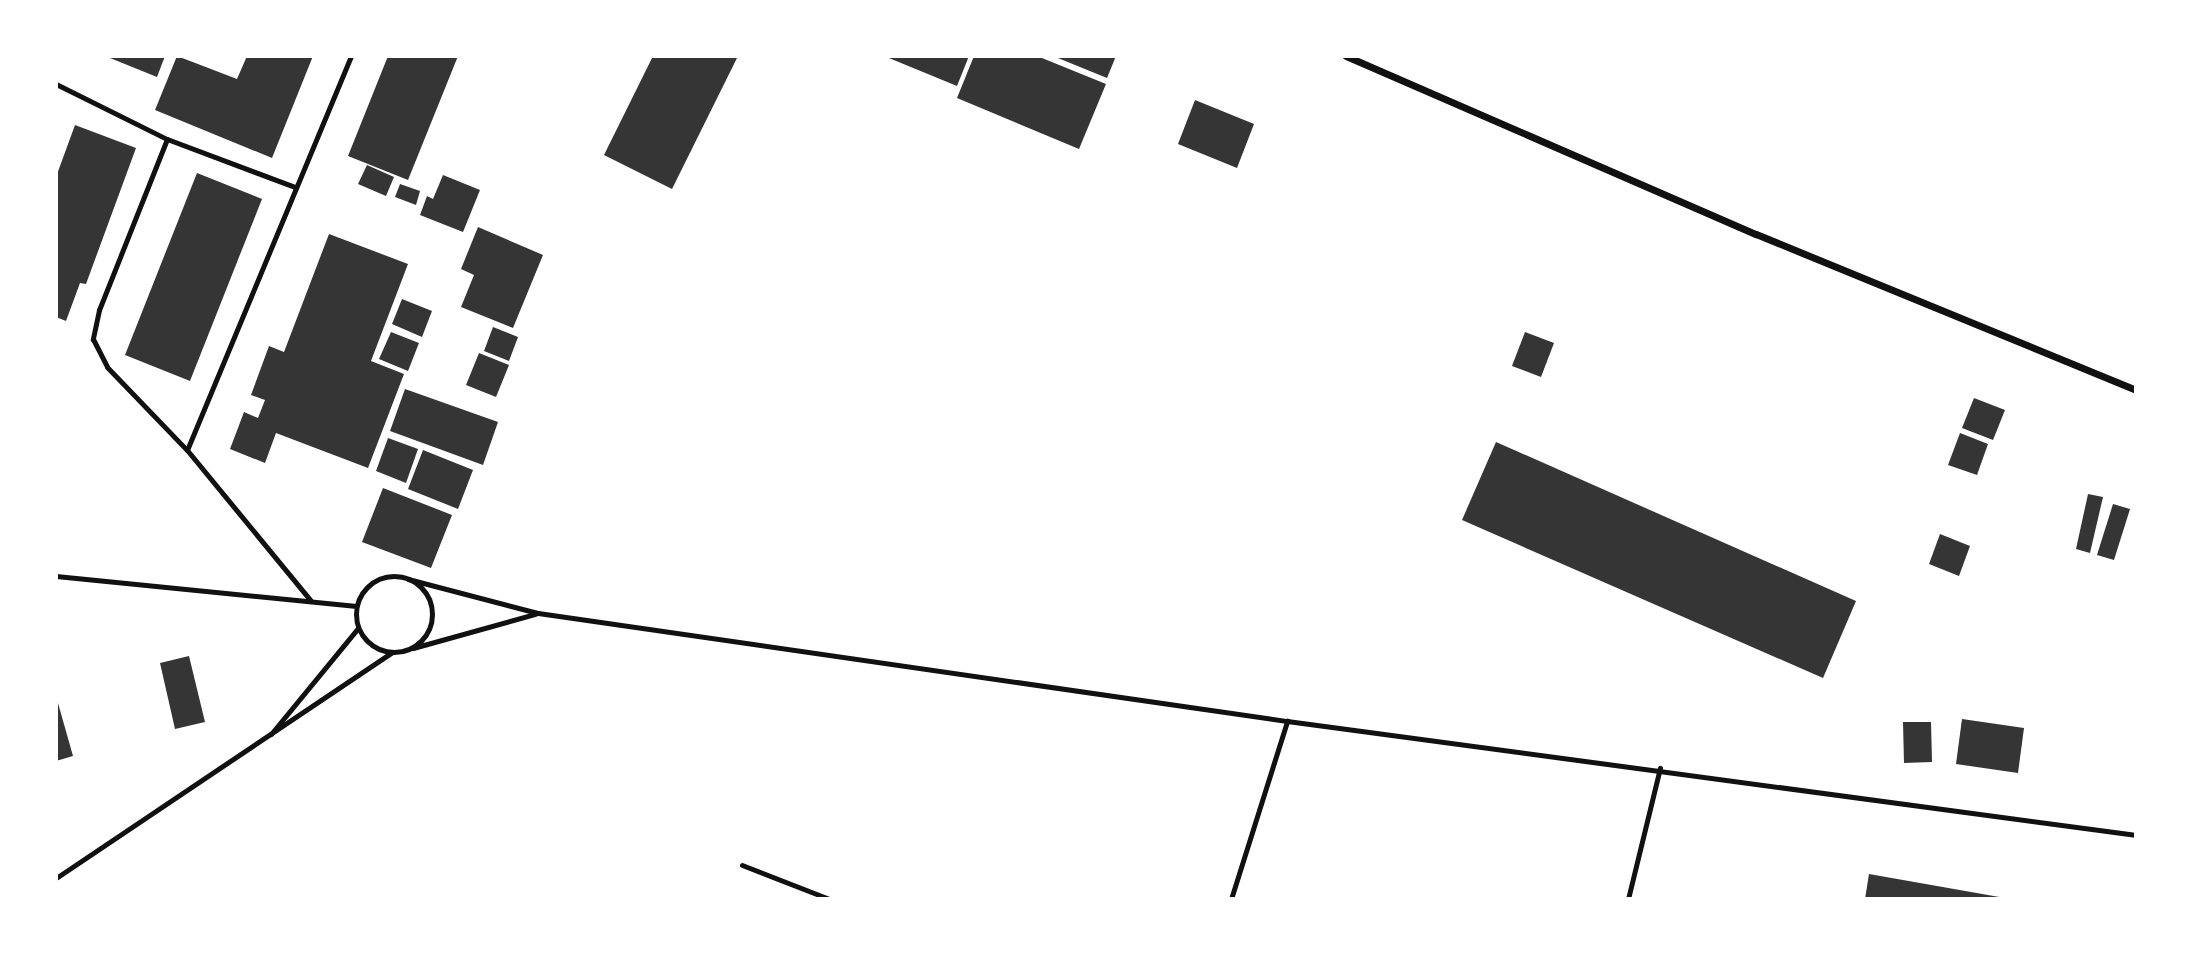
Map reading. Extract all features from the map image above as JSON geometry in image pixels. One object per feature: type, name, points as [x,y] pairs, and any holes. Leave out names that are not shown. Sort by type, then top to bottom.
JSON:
[{"type":"street","points":[[1346,56],[1756,234],[2136,390]]},
{"type":"lane","points":[[187,450],[351,56]]},
{"type":"lane","points":[[56,84],[167,139],[295,187]]},
{"type":"lane","points":[[167,139],[99,310],[93,339],[107,367],[187,450],[310,600]]},
{"type":"lane","points":[[56,576],[357,606]]},
{"type":"lane","points":[[403,651],[422,639],[431,618],[426,595],[408,579]]},
{"type":"lane","points":[[538,613],[392,652],[372,645],[358,628],[357,606],[376,580],[408,579],[538,613],[1287,721],[1660,768],[2136,835]]},
{"type":"lane","points":[[265,742],[358,628]]},
{"type":"lane","points":[[56,878],[265,742],[392,652]]},
{"type":"lane","points":[[1231,899],[1287,721]]},
{"type":"lane","points":[[1628,899],[1660,768]]},
{"type":"lane","points":[[742,865],[829,899]]},
{"type":"building","points":[[105,56],[165,56],[157,77]]},
{"type":"building","points":[[177,56],[237,79],[247,56],[313,56],[272,158],[155,110]]},
{"type":"building","points":[[388,56],[458,56],[408,180],[348,156]]},
{"type":"building","points":[[653,56],[738,56],[672,189],[604,155]]},
{"type":"building","points":[[884,56],[969,56],[957,86]]},
{"type":"building","points":[[974,56],[1037,56],[1106,84],[1079,149],[957,98]]},
{"type":"building","points":[[1053,56],[1116,56],[1107,78]]},
{"type":"building","points":[[1195,100],[1254,124],[1237,168],[1178,144]]},
{"type":"building","points":[[75,125],[136,148],[86,284],[80,283],[66,321],[56,317],[56,177]]},
{"type":"building","points":[[367,165],[394,177],[386,196],[358,184]]},
{"type":"building","points":[[197,173],[262,199],[190,381],[125,355]]},
{"type":"building","points":[[443,175],[480,190],[463,232],[420,215],[427,196],[433,199]]},
{"type":"building","points":[[400,184],[420,191],[416,205],[395,197]]},
{"type":"building","points":[[478,227],[543,255],[513,328],[461,307],[474,275],[461,269]]},
{"type":"building","points":[[329,234],[408,264],[371,361],[404,374],[368,468],[276,433],[265,463],[230,449],[244,412],[258,418],[265,400],[251,395],[269,346],[284,352]]},
{"type":"building","points":[[402,299],[432,311],[422,337],[392,324]]},
{"type":"building","points":[[493,327],[518,337],[509,361],[484,351]]},
{"type":"building","points":[[391,332],[419,343],[408,371],[379,359]]},
{"type":"building","points":[[1525,332],[1554,343],[1541,377],[1512,366]]},
{"type":"building","points":[[479,353],[509,365],[496,397],[466,385]]},
{"type":"building","points":[[405,389],[498,422],[483,465],[390,431]]},
{"type":"building","points":[[1974,398],[2005,410],[1993,440],[1962,428]]},
{"type":"building","points":[[1960,433],[1988,444],[1977,475],[1948,465]]},
{"type":"building","points":[[388,438],[418,449],[406,483],[376,471]]},
{"type":"building","points":[[1496,442],[1856,601],[1823,678],[1462,520]]},
{"type":"building","points":[[423,450],[473,470],[458,509],[408,489]]},
{"type":"building","points":[[383,488],[452,515],[431,568],[362,542]]},
{"type":"building","points":[[2088,494],[2103,497],[2090,553],[2076,549]]},
{"type":"building","points":[[2113,504],[2130,509],[2114,560],[2097,555]]},
{"type":"building","points":[[1940,534],[1970,546],[1959,576],[1929,564]]},
{"type":"building","points":[[189,656],[205,722],[175,729],[160,663]]},
{"type":"building","points":[[56,696],[73,756],[56,761]]},
{"type":"building","points":[[1962,719],[2024,728],[2018,773],[1956,764]]},
{"type":"building","points":[[1903,722],[1931,722],[1932,762],[1904,763]]},
{"type":"building","points":[[1869,874],[2005,898],[2005,899],[1865,899]]}]
